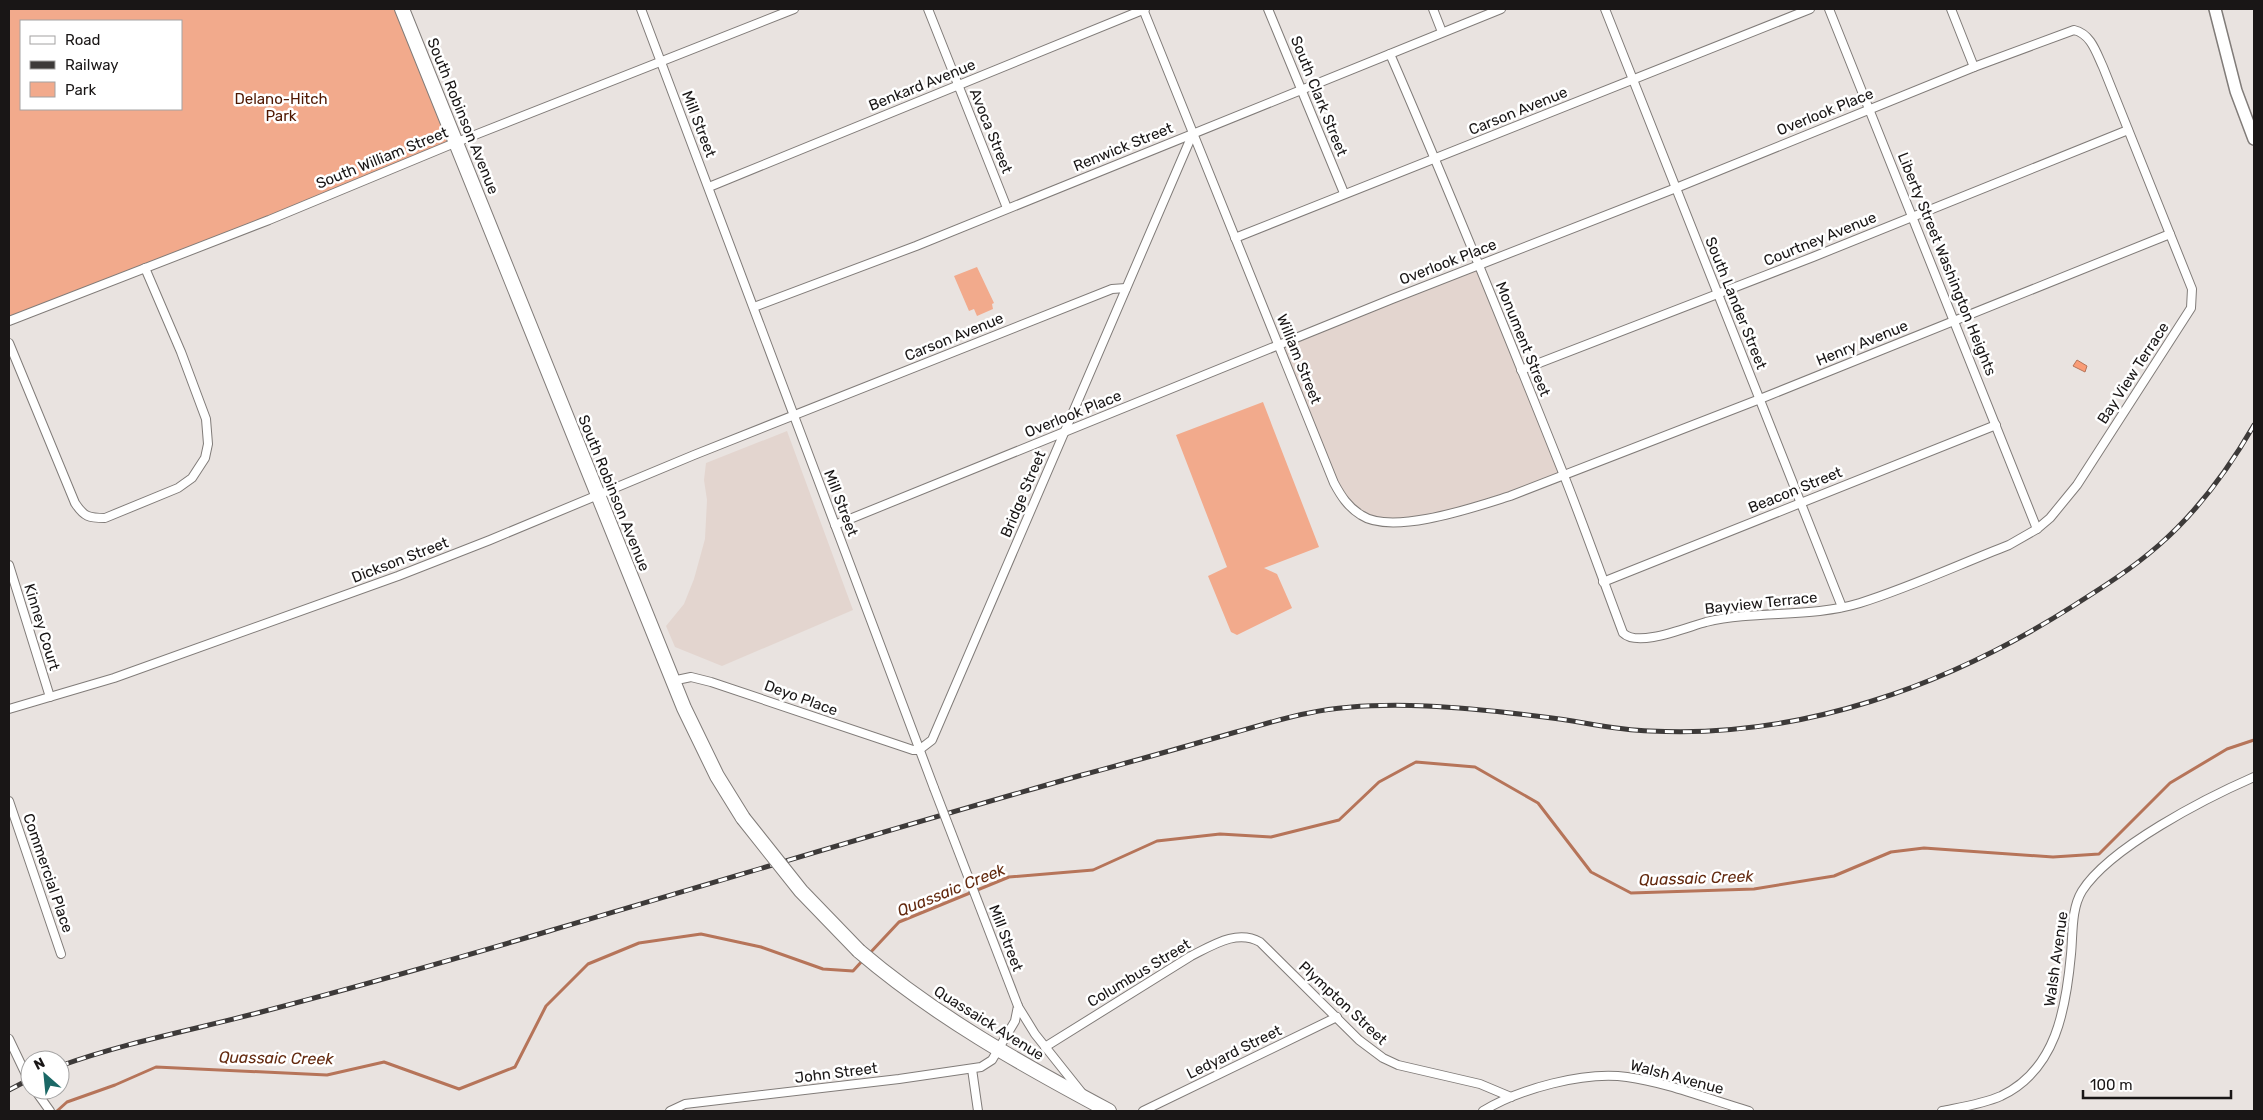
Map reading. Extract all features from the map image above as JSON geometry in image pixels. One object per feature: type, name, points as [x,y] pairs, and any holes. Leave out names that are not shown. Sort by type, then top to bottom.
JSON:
[{"type":"highway","name":"South Robinson Avenue","points":[[402,9],[672,681],[705,755],[743,818],[801,892],[859,951]]},
{"type":"highway","name":"Quassaick Avenue","points":[[859,951],[898,983],[954,1023],[998,1050],[1109,1111]]},
{"type":"street","name":"Mill Street","points":[[641,9],[919,750],[1018,1006]]},
{"type":"street","name":"South William Street","points":[[9,321],[794,9]]},
{"type":"street","name":"Avoca Street","points":[[928,9],[1007,208]]},
{"type":"street","name":"Benkard Avenue","points":[[709,187],[1144,9]]},
{"type":"street","name":"William Street","points":[[1144,9],[1334,484],[1345,503],[1370,520],[1386,523],[1404,523],[1476,507],[1564,475]]},
{"type":"street","name":"South Clark Street","points":[[1268,9],[1344,193]]},
{"type":"street","points":[[1433,9],[1442,32]]},
{"type":"street","name":"Renwick Street","points":[[754,307],[852,271],[1301,88],[1501,9]]},
{"type":"street","name":"South Lander Street","points":[[1605,9],[1842,607]]},
{"type":"street","name":"Carson Avenue","points":[[1235,238],[1810,9]]},
{"type":"street","name":"Liberty Street Washington Heights","points":[[1830,9],[2037,529]]},
{"type":"street","points":[[1950,9],[1974,67]]},
{"type":"street","points":[[2215,9],[2236,91],[2254,139]]},
{"type":"street","name":"Overlook Place","points":[[835,525],[1278,345],[1676,188],[1974,67],[2074,30]]},
{"type":"street","name":"Bay View Terrace","points":[[1842,607],[1861,603],[2009,545],[2037,529],[2050,518],[2077,485],[2192,308],[2192,289],[2092,43],[2082,32],[2074,30]]},
{"type":"street","name":"Monument Street","points":[[1390,54],[1435,158],[1564,475],[1626,636]]},
{"type":"street","name":"Courtney Avenue","points":[[1521,370],[1718,294],[2128,130]]},
{"type":"street","name":"Bridge Street","points":[[919,750],[932,740],[1193,133]]},
{"type":"street","name":"Henry Avenue","points":[[1564,475],[2170,234]]},
{"type":"street","points":[[9,343],[75,503],[82,514],[95,518],[105,518],[178,488],[192,478],[205,458],[208,444],[206,419],[181,352],[145,268]]},
{"type":"street","name":"Carson Avenue","points":[[794,415],[1112,290],[1126,288]]},
{"type":"street","name":"Dickson Street","points":[[9,709],[114,678],[261,626],[474,546],[794,415]]},
{"type":"street","name":"Beacon Street","points":[[1604,582],[1996,425]]},
{"type":"street","name":"Kinney Court","points":[[9,565],[50,697]]},
{"type":"street","name":"Bayview Terrace","points":[[1626,636],[1647,638],[1708,621],[1842,607]]},
{"type":"street","name":"Deyo Place","points":[[672,681],[691,677],[711,682],[849,730],[919,750]]},
{"type":"street","name":"Walsh Avenue","points":[[1942,1111],[1999,1097],[2026,1079],[2046,1056],[2062,1017],[2078,901],[2089,882],[2127,848],[2158,827],[2204,801],[2254,777]]},
{"type":"street","name":"Commercial Place","points":[[9,800],[61,954]]},
{"type":"street","name":"Columbus Street","points":[[1045,1047],[1191,956],[1230,938],[1243,936],[1252,938]]},
{"type":"street","name":"Plympton Street","points":[[1252,938],[1260,942],[1359,1040],[1383,1058],[1398,1065],[1480,1084],[1511,1097]]},
{"type":"street","points":[[1018,1006],[1025,1020],[1045,1047],[1088,1100]]},
{"type":"street","points":[[998,1050],[1016,1021],[1018,1006]]},
{"type":"street","name":"Ledyard Street","points":[[1144,1111],[1337,1017]]},
{"type":"street","points":[[9,1039],[20,1062]]},
{"type":"street","name":"John Street","points":[[670,1111],[685,1104],[972,1069],[987,1064],[998,1050]]},
{"type":"street","points":[[972,1069],[978,1111]]},
{"type":"street","name":"Walsh Avenue","points":[[1483,1111],[1511,1097],[1572,1080],[1608,1076],[1643,1080],[1749,1111]]},
{"type":"shaded area","points":[[1479,265],[1564,475],[1510,496],[1404,523],[1370,520],[1345,503],[1278,345]]},
{"type":"shaded area","points":[[2077,360],[2087,366],[2085,372],[2073,366]]},
{"type":"shaded area","points":[[787,431],[853,610],[722,666],[675,647],[666,626],[684,604],[694,579],[705,539],[707,500],[704,480],[706,463]]},
{"type":"green space","name":"Delano-Hitch Park","points":[[9,9],[402,9],[457,142],[9,323]]},
{"type":"green space","points":[[977,267],[994,303],[992,304],[993,309],[977,316],[974,309],[969,311],[954,276]]},
{"type":"green space","points":[[1263,402],[1319,547],[1264,568],[1277,574],[1292,608],[1237,635],[1231,632],[1208,576],[1227,567],[1176,435]]},
{"type":"waterway","name":"Quassaic Creek","points":[[869,954],[899,922],[1009,877],[1093,870],[1157,841],[1220,834],[1271,837],[1339,820],[1379,782],[1416,762],[1475,767],[1538,803],[1591,872],[1631,893],[1754,889],[1834,876],[1891,852],[1924,848],[2053,857],[2099,854],[2170,783],[2227,749],[2254,740]]},
{"type":"waterway","name":"Quassaic Creek","points":[[57,1111],[67,1102],[115,1085],[156,1067],[327,1075],[384,1062],[459,1089],[515,1067],[546,1006],[588,964],[639,943],[701,934],[761,947],[823,969],[853,971],[863,960]]},
{"type":"railway","points":[[70,1062],[136,1043],[265,1011],[407,972],[1015,794],[1309,713],[1337,708],[1366,706],[1426,706],[1516,714],[1637,730],[1706,731],[1762,726],[1817,716],[1870,702],[1923,683],[2025,635],[2128,569],[2149,553],[2187,518],[2223,474],[2254,425]]},
{"type":"railway","points":[[9,1090],[20,1084]]}]
